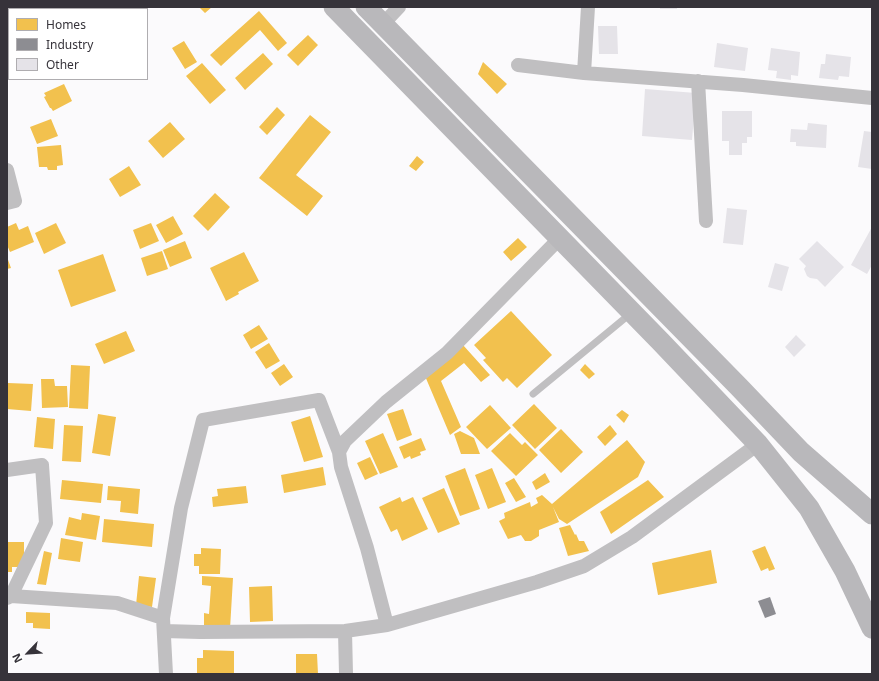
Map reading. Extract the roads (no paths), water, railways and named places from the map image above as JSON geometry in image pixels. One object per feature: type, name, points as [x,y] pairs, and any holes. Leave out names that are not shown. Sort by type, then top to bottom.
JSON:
[{"type":"main road","points":[[334,7],[632,312],[758,444],[809,508],[845,571],[872,628]]},
{"type":"main road","points":[[366,7],[739,386],[801,452],[872,514]]},
{"type":"street","points":[[383,24],[400,7]]},
{"type":"street","points":[[584,73],[588,7]]},
{"type":"street","points":[[518,65],[584,73],[698,81],[872,98]]},
{"type":"street","points":[[698,81],[706,221]]},
{"type":"street","points":[[7,170],[15,201],[7,203]]},
{"type":"street","points":[[339,452],[345,441],[386,402],[447,352],[559,238]]},
{"type":"street","points":[[166,674],[163,624],[181,508],[203,420],[318,400],[339,452],[341,467],[367,548],[387,625]]},
{"type":"street","points":[[7,470],[42,465],[46,523],[9,597],[117,602],[163,624],[200,632],[345,631],[387,625],[537,582],[584,566],[632,538],[758,444]]},
{"type":"street","points":[[345,631],[346,674]]},
{"type":"lane","points":[[533,394],[632,312]]}]
